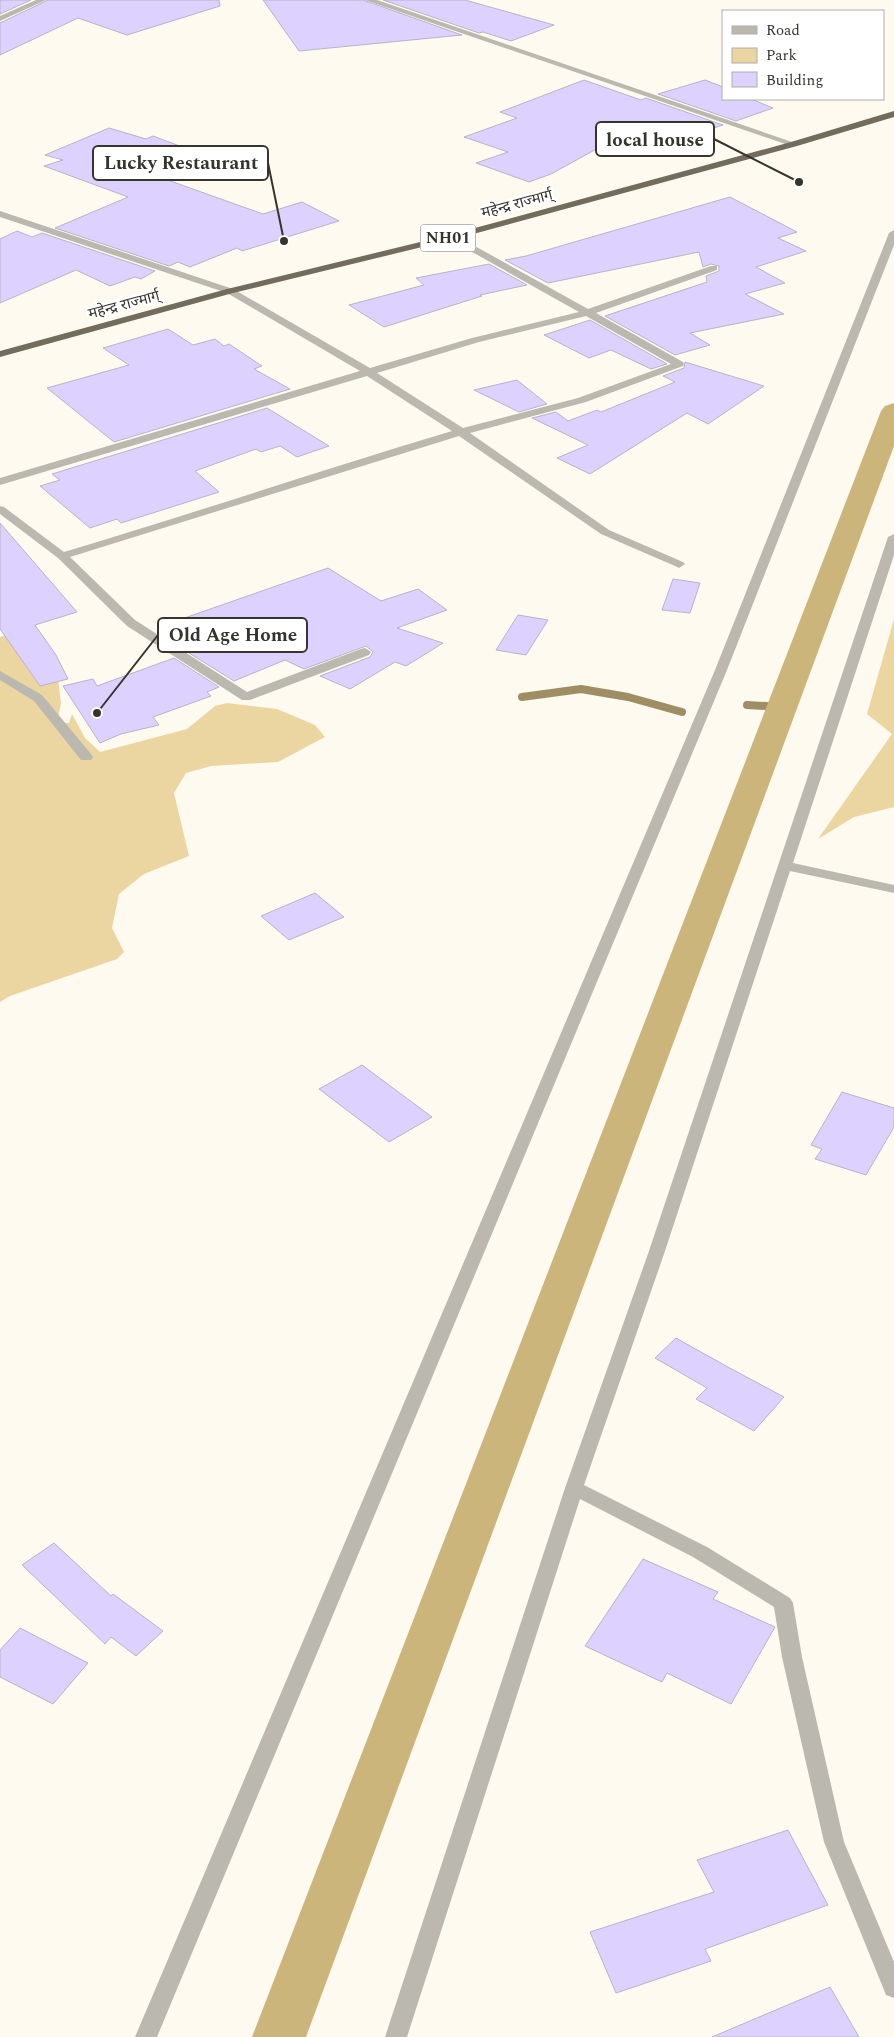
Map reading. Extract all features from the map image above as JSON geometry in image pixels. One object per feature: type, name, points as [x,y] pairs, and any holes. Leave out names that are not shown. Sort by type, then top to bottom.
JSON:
[{"type":"highway","name":"महेन्द्र राज्मार्ग्","points":[[0,354],[230,291],[452,237],[794,144],[894,114]]},
{"type":"street","points":[[0,19],[42,0]]},
{"type":"street","points":[[368,0],[794,144]]},
{"type":"street","points":[[0,214],[230,291],[370,373],[461,432],[605,532],[679,564]]},
{"type":"street","points":[[146,2037],[718,679],[894,233]]},
{"type":"street","points":[[62,556],[221,508],[340,468],[461,432],[582,400],[679,364],[452,237]]},
{"type":"street","points":[[0,482],[476,340],[587,313],[714,268]]},
{"type":"street","points":[[0,509],[62,556],[131,623],[246,697],[365,652]]},
{"type":"street","points":[[396,2037],[574,1488],[657,1251],[894,537]]},
{"type":"street","points":[[0,675],[38,698],[86,757]]},
{"type":"street","points":[[786,866],[894,890]]},
{"type":"street","points":[[574,1488],[700,1552],[783,1603],[792,1657],[834,1842],[894,1988]]},
{"type":"green space","points":[[894,619],[894,807],[854,817],[818,839],[892,734],[867,714]]},
{"type":"green space","points":[[7,635],[57,670],[61,703],[57,723],[69,723],[72,714],[85,738],[100,752],[187,729],[215,706],[227,703],[277,709],[315,725],[325,737],[278,762],[211,766],[186,773],[174,793],[189,856],[144,874],[119,894],[112,928],[124,952],[117,959],[10,996],[0,1002],[0,637]]},
{"type":"building","points":[[0,0],[31,0],[0,14]]},
{"type":"building","points":[[48,0],[219,0],[220,6],[127,35],[78,18],[0,55],[0,23]]},
{"type":"building","points":[[263,0],[363,0],[462,35],[299,51]]},
{"type":"building","points":[[383,0],[465,0],[554,25],[511,41],[483,32],[479,33]]},
{"type":"building","points":[[584,80],[641,100],[646,98],[723,125],[683,138],[676,135],[646,145],[622,135],[551,174],[529,182],[476,163],[508,152],[464,137],[517,118],[500,112]]},
{"type":"building","points":[[705,80],[722,87],[722,100],[753,100],[773,108],[736,121],[658,94]]},
{"type":"building","points":[[109,128],[146,139],[153,136],[201,154],[148,173],[263,214],[302,202],[339,221],[242,251],[237,248],[190,267],[178,262],[169,266],[55,228],[128,197],[44,166],[63,160],[45,155]]},
{"type":"building","points":[[730,197],[797,232],[778,238],[806,251],[756,267],[785,283],[745,294],[784,314],[690,333],[710,345],[675,355],[605,316],[707,282],[706,276],[719,271],[719,266],[711,264],[703,267],[699,252],[548,283],[505,260],[526,256]]},
{"type":"building","points":[[17,231],[32,237],[42,233],[155,271],[141,279],[135,277],[110,286],[76,270],[0,303],[0,239]]},
{"type":"building","points":[[489,264],[527,285],[480,295],[482,296],[384,327],[349,305],[424,285],[416,278]]},
{"type":"building","points":[[590,320],[667,364],[651,369],[611,350],[589,358],[544,335]]},
{"type":"building","points":[[168,329],[193,345],[215,339],[224,346],[229,344],[262,366],[254,369],[290,389],[114,442],[47,388],[129,365],[103,348]]},
{"type":"building","points":[[685,362],[764,386],[708,424],[687,413],[590,474],[557,458],[588,445],[532,418],[556,412],[568,421],[597,410],[601,412],[675,382],[663,376],[684,368]]},
{"type":"building","points":[[517,380],[547,404],[519,412],[474,390]]},
{"type":"building","points":[[267,408],[329,446],[297,457],[280,446],[261,452],[256,449],[195,471],[219,492],[121,523],[117,519],[90,528],[40,486],[60,480],[52,474]]},
{"type":"building","points":[[0,523],[77,612],[35,625],[56,655],[68,679],[40,686],[0,629]]},
{"type":"building","points":[[328,568],[381,601],[418,589],[447,610],[397,628],[443,643],[406,666],[395,662],[350,689],[320,676],[370,657],[373,652],[366,646],[304,669],[285,660],[234,681],[189,653],[204,648],[170,623]]},
{"type":"building","points":[[673,579],[700,583],[690,613],[662,610]]},
{"type":"building","points":[[518,615],[548,620],[526,655],[496,650]]},
{"type":"building","points":[[174,658],[219,687],[207,692],[211,696],[153,717],[159,725],[121,734],[100,743],[63,686],[93,679],[97,686]]},
{"type":"building","points":[[315,893],[344,917],[289,940],[261,916]]},
{"type":"building","points":[[362,1065],[432,1117],[389,1142],[319,1089]]},
{"type":"building","points":[[842,1092],[894,1108],[894,1127],[866,1175],[815,1159],[822,1149],[811,1145]]},
{"type":"building","points":[[676,1338],[784,1397],[754,1431],[696,1399],[707,1388],[655,1358]]},
{"type":"building","points":[[54,1543],[111,1596],[113,1594],[163,1631],[136,1656],[111,1637],[105,1644],[22,1565]]},
{"type":"building","points":[[643,1559],[718,1592],[713,1599],[775,1627],[731,1704],[667,1673],[662,1682],[585,1646]]},
{"type":"building","points":[[20,1628],[88,1663],[53,1704],[0,1677],[0,1650]]},
{"type":"building","points":[[788,1830],[828,1905],[705,1949],[711,1961],[616,1993],[590,1932],[714,1892],[697,1860]]},
{"type":"building","points":[[830,1987],[859,2037],[712,2037]]},
{"type":"waterway","points":[[279,2037],[894,411]]},
{"type":"waterway","points":[[522,697],[581,689],[628,697],[682,712]]},
{"type":"waterway","points":[[747,705],[783,707]]},
{"type":"place","name":"local house","points":[[799,182]]},
{"type":"place","name":"Lucky Restaurant","points":[[284,241]]},
{"type":"place","name":"Old Age Home","points":[[97,713]]}]
